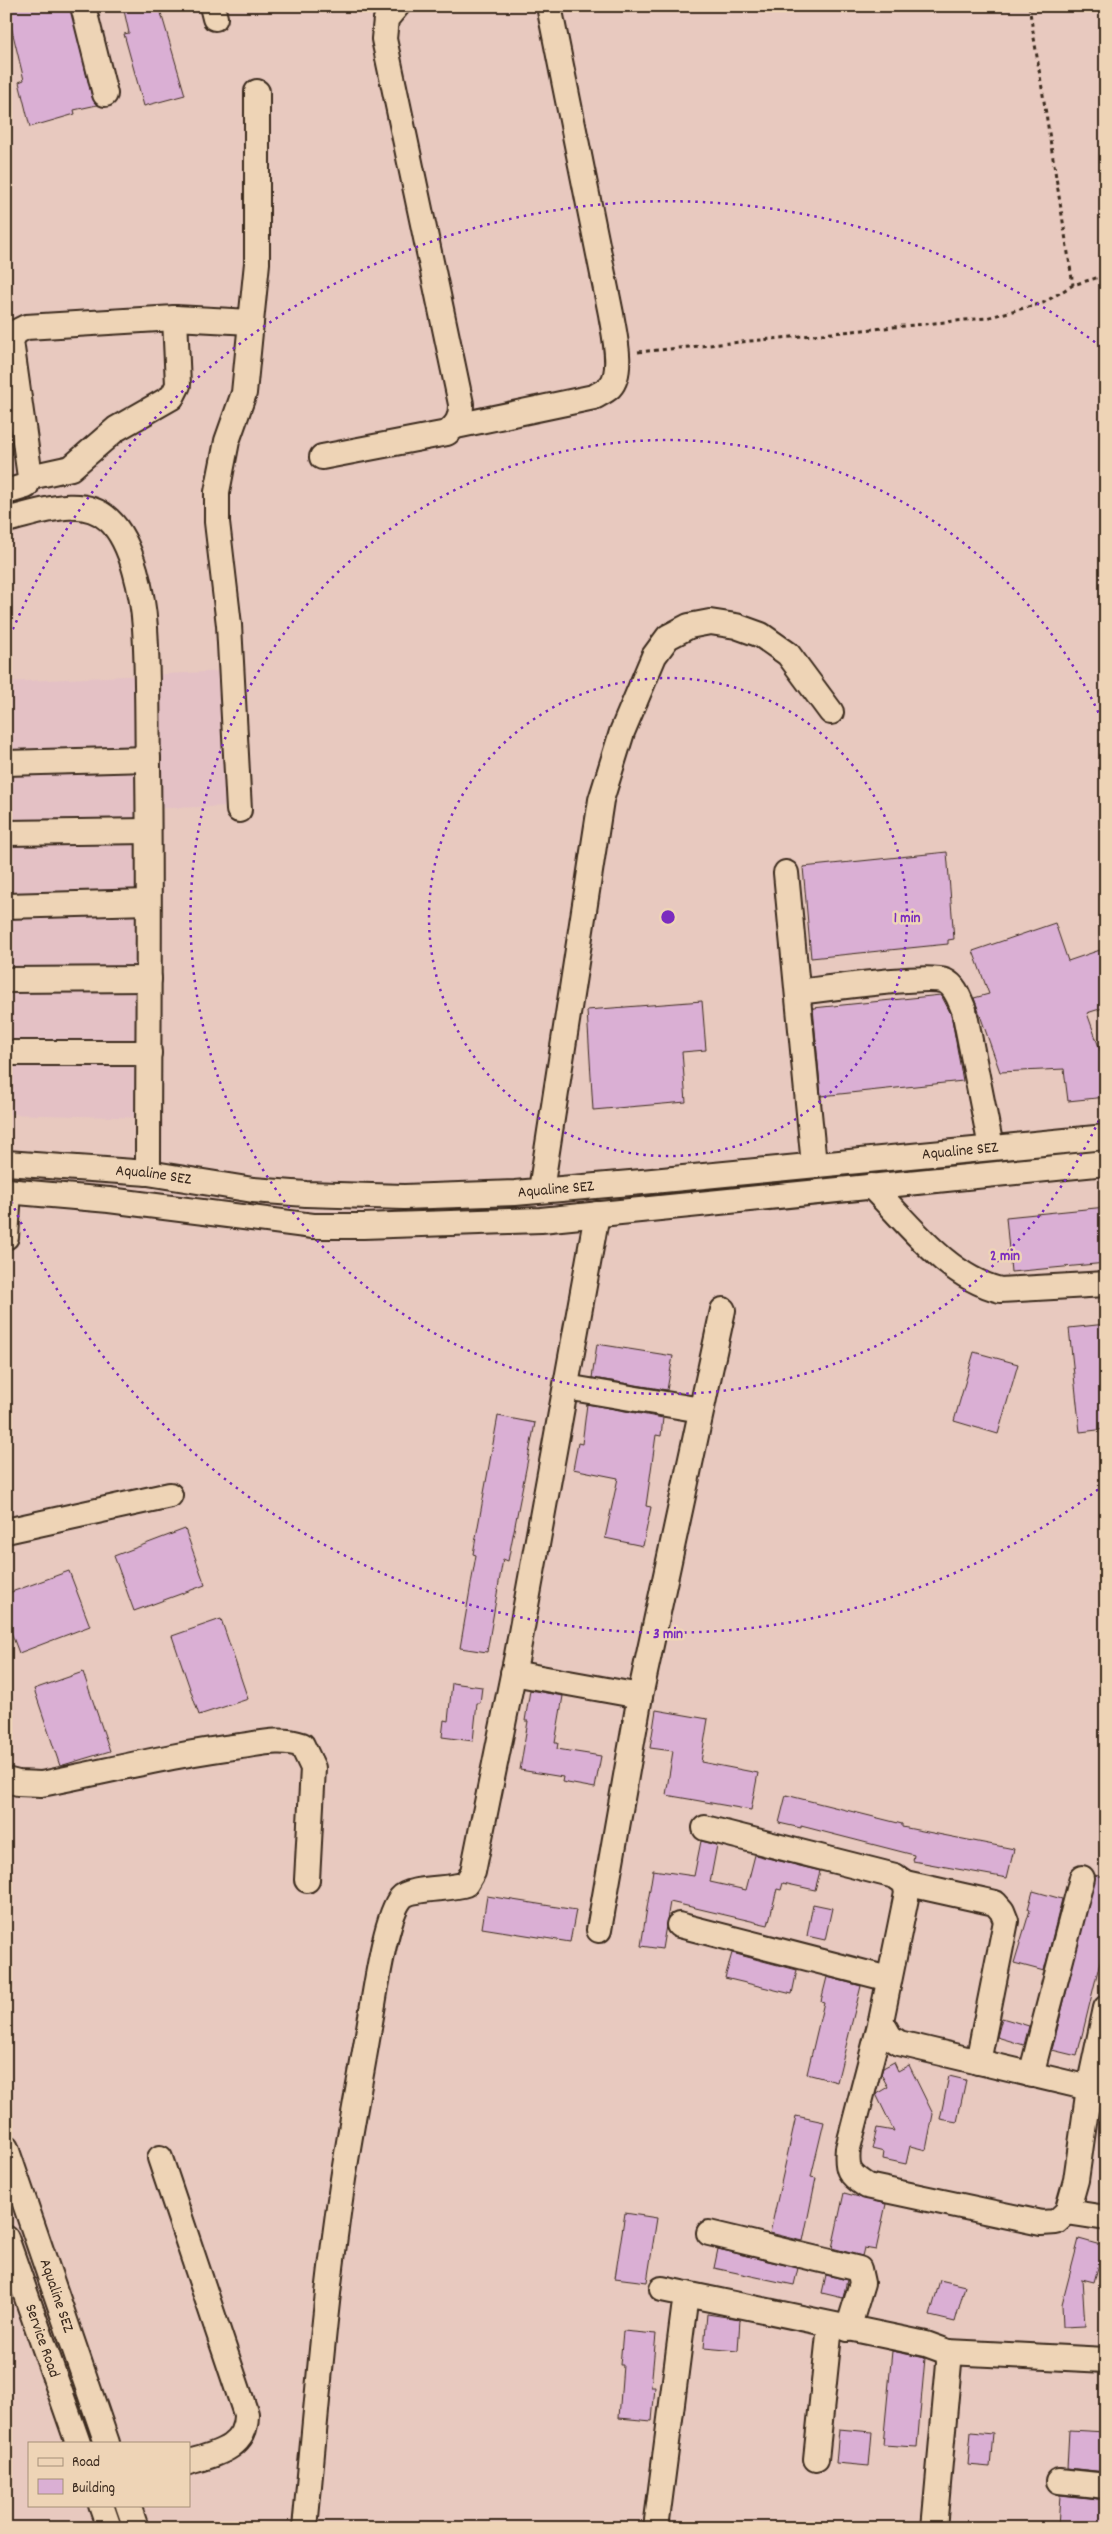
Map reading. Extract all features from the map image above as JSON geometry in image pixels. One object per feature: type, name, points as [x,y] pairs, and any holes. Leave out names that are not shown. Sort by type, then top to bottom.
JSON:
[{"type":"street","points":[[83,6],[105,94]]},
{"type":"street","points":[[397,6],[386,19],[384,39],[461,404],[461,415],[456,426]]},
{"type":"street","points":[[322,457],[447,433],[456,426],[594,398],[610,387],[617,373],[617,354],[549,6]]},
{"type":"street","points":[[239,810],[229,625],[217,522],[217,492],[227,441],[244,393],[252,322],[256,262],[256,92]]},
{"type":"street","points":[[6,492],[26,486],[30,477],[11,341],[16,332],[26,327],[175,318],[252,322]]},
{"type":"street","points":[[30,477],[70,468],[116,429],[172,397],[178,384],[175,318]]},
{"type":"street","points":[[6,520],[80,506],[101,514],[117,528],[136,576],[145,628],[148,758],[148,1173]]},
{"type":"street","points":[[541,1190],[601,800],[622,732],[654,656],[668,638],[689,626],[710,622],[736,626],[761,635],[788,654],[831,712]]},
{"type":"street","points":[[6,763],[148,758]]},
{"type":"street","points":[[6,833],[148,831]]},
{"type":"street","points":[[786,873],[814,1165]]},
{"type":"street","points":[[6,906],[148,902]]},
{"type":"street","points":[[6,980],[149,979]]},
{"type":"street","points":[[798,992],[935,979],[950,985],[955,989],[964,1010],[992,1146]]},
{"type":"street","points":[[6,1053],[148,1053]]},
{"type":"street","name":"Aqualine SEZ","points":[[6,1163],[148,1173],[253,1190],[306,1194],[404,1197],[541,1190],[814,1165],[992,1146],[1106,1137]]},
{"type":"street","points":[[6,1236],[8,1191],[109,1200],[313,1226],[478,1222],[597,1214],[1106,1163]]},
{"type":"street","points":[[872,1186],[948,1264],[984,1286],[1000,1290],[1106,1284]]},
{"type":"street","points":[[305,2528],[319,2380],[342,2186],[380,1963],[394,1907],[402,1896],[418,1891],[454,1888],[466,1884],[473,1872],[514,1673],[597,1214]]},
{"type":"street","points":[[599,1930],[640,1696],[724,1310]]},
{"type":"street","points":[[566,1387],[701,1410]]},
{"type":"street","points":[[6,1531],[170,1495]]},
{"type":"street","points":[[514,1673],[640,1696]]},
{"type":"street","points":[[6,1780],[18,1783],[41,1784],[198,1751],[278,1741],[302,1745],[313,1768],[307,1880]]},
{"type":"street","points":[[705,1828],[895,1876],[905,1883],[995,1903],[1002,1910],[1006,1922],[978,2062]]},
{"type":"street","points":[[1031,2075],[1082,1878]]},
{"type":"street","points":[[905,1883],[907,1893],[881,2021],[848,2148],[846,2166],[854,2178],[867,2186],[1041,2223],[1056,2222],[1067,2212],[1076,2180],[1097,2090],[1106,2008]]},
{"type":"street","points":[[679,1925],[889,1979]]},
{"type":"street","points":[[881,2021],[890,2037],[899,2043],[1097,2090]]},
{"type":"street","name":"Aqualine SEZ","points":[[6,2148],[107,2442]]},
{"type":"street","points":[[160,2158],[246,2414],[246,2428],[239,2440],[229,2448],[190,2462]]},
{"type":"street","points":[[1067,2212],[1106,2218]]},
{"type":"street","points":[[709,2233],[859,2269],[862,2283],[839,2327],[816,2459]]},
{"type":"street","name":"Service Road","points":[[6,2238],[78,2442]]},
{"type":"street","points":[[662,2289],[940,2347],[948,2352],[1106,2360]]},
{"type":"street","points":[[656,2528],[686,2294]]},
{"type":"street","points":[[934,2528],[949,2363],[948,2352]]},
{"type":"street","points":[[1059,2480],[1106,2486]]},
{"type":"street","points":[[101,2506],[109,2528]]},
{"type":"street","points":[[128,2506],[136,2528]]},
{"type":"path","points":[[1029,6],[1073,285]]},
{"type":"path","points":[[617,354],[986,318],[1043,302],[1073,285],[1106,275]]},
{"type":"shaded area","points":[[225,671],[231,806],[141,809],[148,1118],[8,1114],[6,682]]},
{"type":"building","points":[[6,6],[70,6],[92,97],[97,105],[74,110],[75,114],[30,127],[19,82],[24,80],[10,22],[6,23]]},
{"type":"building","points":[[123,6],[159,6],[185,95],[144,106],[124,34],[129,33]]},
{"type":"building","points":[[947,852],[954,939],[948,940],[948,944],[811,958],[803,867]]},
{"type":"building","points":[[1055,923],[1068,961],[1106,948],[1106,1007],[1087,1013],[1106,1067],[1106,1097],[1068,1101],[1064,1069],[1000,1072],[974,998],[989,994],[973,951]]},
{"type":"building","points":[[941,995],[951,1014],[963,1081],[821,1096],[813,1008]]},
{"type":"building","points":[[702,1001],[706,1050],[682,1052],[686,1102],[593,1110],[587,1010]]},
{"type":"building","points":[[1106,1207],[1106,1263],[1011,1272],[1006,1217]]},
{"type":"building","points":[[1106,1324],[1106,1429],[1080,1432],[1069,1328]]},
{"type":"building","points":[[597,1344],[673,1356],[667,1390],[592,1378]]},
{"type":"building","points":[[974,1352],[1018,1364],[998,1434],[954,1421]]},
{"type":"building","points":[[587,1404],[663,1418],[661,1436],[656,1435],[646,1506],[651,1507],[643,1546],[605,1538],[618,1478],[573,1469],[578,1443],[582,1444]]},
{"type":"building","points":[[498,1416],[535,1423],[508,1561],[503,1559],[487,1652],[460,1648],[476,1555],[473,1554]]},
{"type":"building","points":[[185,1529],[205,1585],[134,1611],[114,1556]]},
{"type":"building","points":[[69,1571],[90,1626],[19,1653],[6,1619],[6,1594]]},
{"type":"building","points":[[221,1619],[248,1699],[199,1715],[172,1636]]},
{"type":"building","points":[[83,1672],[110,1751],[60,1766],[34,1689]]},
{"type":"building","points":[[452,1683],[482,1687],[480,1703],[477,1703],[473,1741],[442,1737],[444,1720],[448,1721]]},
{"type":"building","points":[[530,1690],[563,1696],[555,1743],[558,1743],[557,1749],[601,1756],[595,1788],[562,1782],[563,1777],[520,1770],[528,1721],[525,1721]]},
{"type":"building","points":[[656,1710],[708,1719],[701,1762],[758,1773],[751,1810],[666,1795],[673,1751],[650,1748]]},
{"type":"building","points":[[786,1795],[902,1824],[902,1827],[1014,1849],[1007,1878],[913,1861],[914,1855],[801,1826],[801,1828],[779,1823]]},
{"type":"building","points":[[701,1841],[717,1845],[710,1882],[746,1890],[755,1855],[820,1871],[815,1890],[783,1883],[781,1890],[777,1889],[768,1925],[670,1902],[662,1949],[641,1946],[653,1870],[694,1876]]},
{"type":"building","points":[[1095,1875],[1106,1878],[1106,1937],[1077,2056],[1052,2050]]},
{"type":"building","points":[[1033,1891],[1062,1899],[1044,1971],[1014,1963],[1030,1910],[1028,1909]]},
{"type":"building","points":[[487,1896],[576,1910],[570,1942],[482,1928]]},
{"type":"building","points":[[813,1904],[832,1908],[825,1940],[807,1936]]},
{"type":"building","points":[[732,1953],[797,1970],[792,1994],[725,1978]]},
{"type":"building","points":[[827,1977],[861,1986],[837,2082],[807,2074],[824,2002],[821,2001]]},
{"type":"building","points":[[1002,2018],[1029,2026],[1024,2045],[997,2037]]},
{"type":"building","points":[[894,2062],[898,2071],[909,2065],[933,2114],[926,2150],[910,2146],[906,2164],[883,2159],[884,2152],[872,2149],[877,2128],[894,2131],[876,2094],[888,2087],[881,2074],[883,2068]]},
{"type":"building","points":[[949,2076],[966,2080],[957,2122],[940,2119]]},
{"type":"building","points":[[796,2116],[824,2122],[811,2177],[816,2178],[803,2241],[770,2233]]},
{"type":"building","points":[[844,2193],[886,2204],[876,2250],[864,2248],[862,2256],[832,2248]]},
{"type":"building","points":[[625,2213],[657,2218],[647,2282],[615,2278]]},
{"type":"building","points":[[1079,2239],[1104,2246],[1094,2282],[1082,2279],[1085,2326],[1063,2327],[1062,2304]]},
{"type":"building","points":[[718,2249],[798,2268],[794,2285],[714,2268]]},
{"type":"building","points":[[826,2275],[847,2280],[843,2298],[822,2293]]},
{"type":"building","points":[[940,2280],[965,2286],[955,2322],[930,2316]]},
{"type":"building","points":[[707,2314],[740,2319],[738,2351],[704,2348]]},
{"type":"building","points":[[623,2331],[656,2334],[651,2387],[655,2387],[652,2421],[619,2418],[623,2365],[620,2365]]},
{"type":"building","points":[[892,2351],[925,2358],[917,2447],[883,2445]]},
{"type":"building","points":[[839,2429],[872,2432],[869,2466],[836,2463]]},
{"type":"building","points":[[1069,2430],[1106,2432],[1106,2472],[1067,2468]]},
{"type":"building","points":[[971,2432],[993,2434],[990,2467],[968,2465]]},
{"type":"building","points":[[1060,2495],[1106,2500],[1106,2528],[1058,2528]]}]
